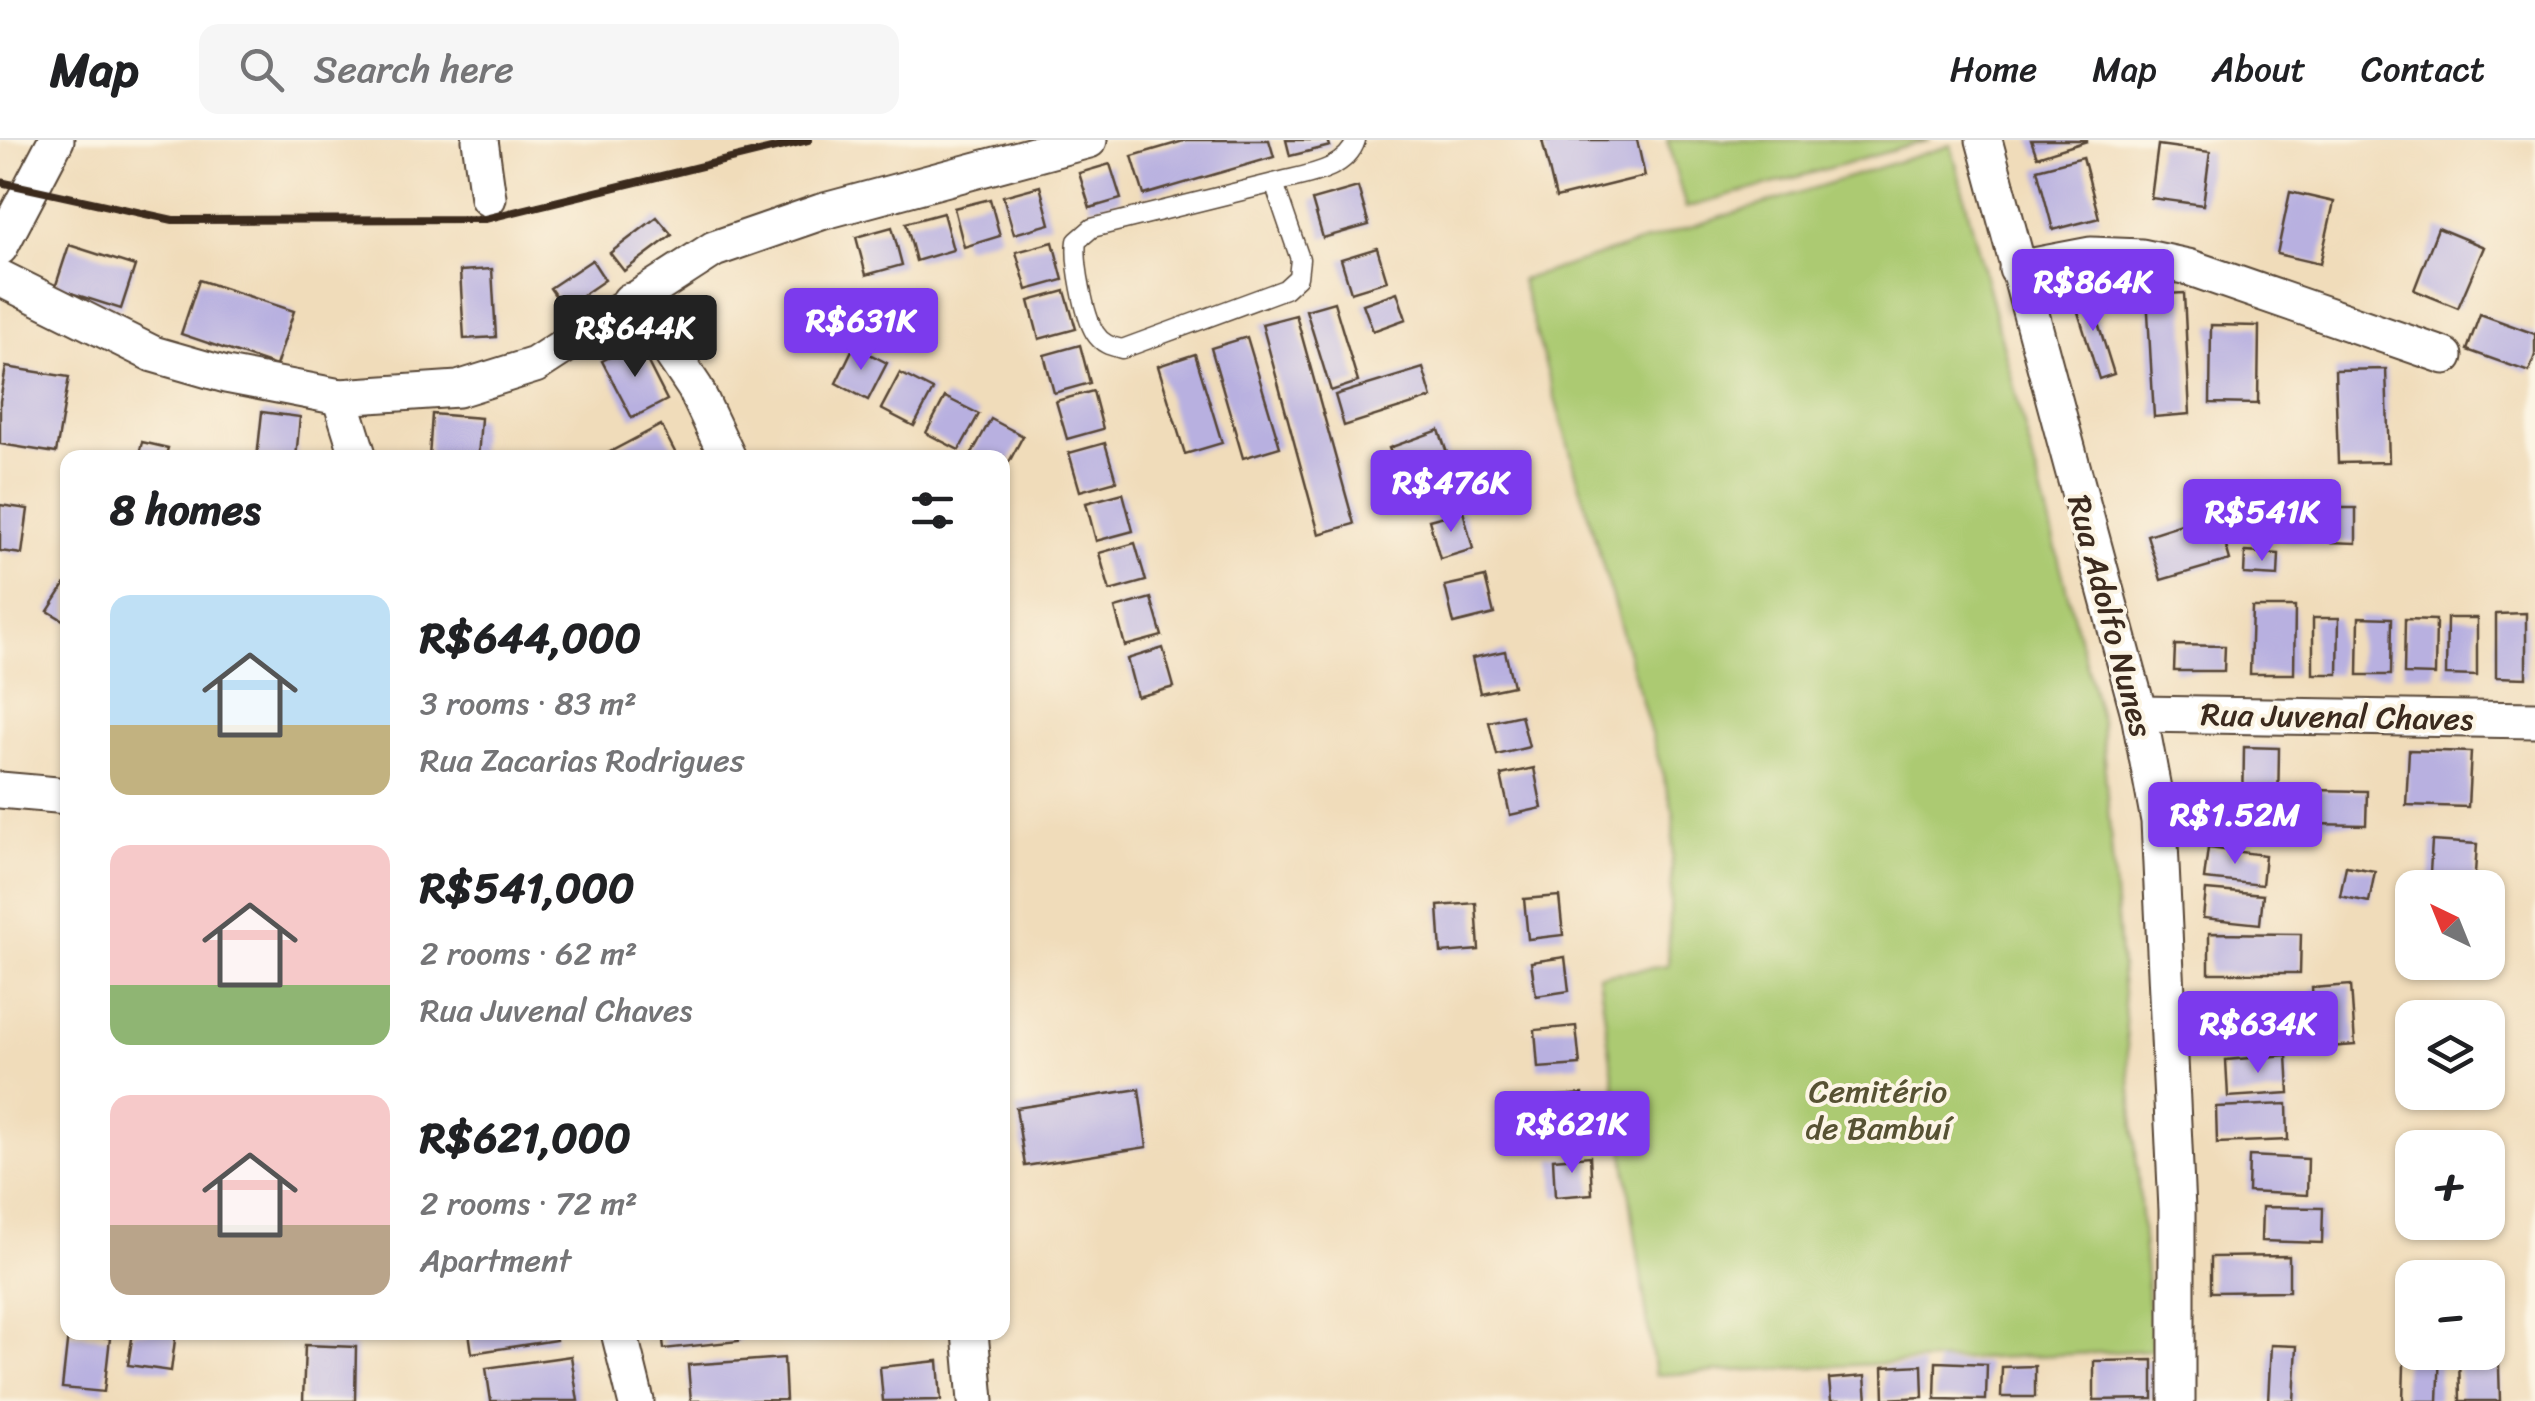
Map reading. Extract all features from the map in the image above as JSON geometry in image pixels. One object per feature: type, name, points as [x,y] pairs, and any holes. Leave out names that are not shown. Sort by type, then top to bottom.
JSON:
[{"type":"street","points":[[0,247],[56,140]]},
{"type":"street","points":[[480,140],[488,198]]},
{"type":"street","points":[[0,278],[153,354],[226,375],[340,397],[458,388],[535,365],[714,249],[820,212],[1089,140]]},
{"type":"street","name":"Rua Adolfo Nunes","points":[[1984,140],[2138,714],[2159,820],[2177,1210],[2177,1401]]},
{"type":"street","points":[[2017,268],[2091,255],[2142,256],[2188,267],[2445,356]]},
{"type":"street","points":[[630,301],[695,388],[724,450]]},
{"type":"street","points":[[340,397],[356,450]]},
{"type":"street","name":"Rua Juvenal Chaves","points":[[2138,714],[2535,720]]},
{"type":"street","points":[[0,790],[60,795]]},
{"type":"street","points":[[622,1340],[636,1401]]},
{"type":"street","points":[[971,1340],[976,1401]]},
{"type":"lane","points":[[1274,183],[1300,260],[1298,277],[1285,289],[1122,348],[1105,344],[1094,332],[1074,257],[1077,241],[1092,228],[1338,164],[1353,151],[1356,140]]},
{"type":"green space","points":[[1667,140],[1930,140],[1686,208]]},
{"type":"green space","name":"Cemitério de Bambuí","points":[[1951,145],[2101,722],[2152,1350],[1655,1375],[1599,975],[1668,966],[1674,814],[1521,280]]},
{"type":"building","points":[[1187,140],[1269,140],[1274,157],[1144,195],[1132,156]]},
{"type":"building","points":[[1286,140],[1328,140],[1330,146],[1290,156]]},
{"type":"building","points":[[1542,140],[1637,140],[1645,176],[1556,198]]},
{"type":"building","points":[[2031,140],[2087,140],[2087,141],[2037,157]]},
{"type":"building","points":[[2158,145],[2210,152],[2203,205],[2151,198]]},
{"type":"building","points":[[2083,157],[2099,218],[2053,230],[2037,169]]},
{"type":"building","points":[[1110,164],[1121,199],[1090,208],[1079,173]]},
{"type":"building","points":[[1040,186],[1050,224],[1014,234],[1003,196]]},
{"type":"building","points":[[1358,187],[1369,225],[1323,238],[1312,200]]},
{"type":"building","points":[[2290,192],[2334,202],[2320,264],[2277,254]]},
{"type":"building","points":[[990,199],[1000,236],[964,247],[954,208]]},
{"type":"building","points":[[943,213],[953,250],[916,261],[906,223]]},
{"type":"building","points":[[657,217],[672,235],[624,271],[610,253]]},
{"type":"building","points":[[892,227],[902,265],[866,275],[856,237]]},
{"type":"building","points":[[2438,228],[2484,247],[2458,308],[2414,290]]},
{"type":"building","points":[[1053,242],[1063,280],[1027,290],[1016,252]]},
{"type":"building","points":[[69,245],[135,266],[121,309],[55,288]]},
{"type":"building","points":[[1377,248],[1387,281],[1351,292],[1341,259]]},
{"type":"building","points":[[592,260],[605,280],[564,308],[550,288]]},
{"type":"building","points":[[492,269],[496,337],[464,339],[460,271]]},
{"type":"building","points":[[199,280],[294,311],[276,366],[181,334]]},
{"type":"building","points":[[2087,288],[2114,374],[2099,379],[2072,293]]},
{"type":"building","points":[[1065,291],[1076,329],[1039,339],[1029,301]]},
{"type":"building","points":[[1397,292],[1406,319],[1373,331],[1363,304]]},
{"type":"building","points":[[2184,293],[2190,414],[2154,417],[2147,295]]},
{"type":"building","points":[[1334,302],[1358,382],[1331,391],[1306,310]]},
{"type":"building","points":[[2480,314],[2535,334],[2535,355],[2529,372],[2467,350]]},
{"type":"building","points":[[1296,315],[1354,524],[1319,534],[1262,324]]},
{"type":"building","points":[[2211,325],[2259,326],[2258,404],[2210,403]]},
{"type":"building","points":[[1247,337],[1280,447],[1243,458],[1211,348]]},
{"type":"building","points":[[638,343],[667,400],[632,418],[602,361]]},
{"type":"building","points":[[1080,345],[1090,383],[1054,393],[1044,355]]},
{"type":"building","points":[[854,346],[887,363],[868,400],[836,383]]},
{"type":"building","points":[[1195,354],[1222,443],[1185,454],[1158,366]]},
{"type":"building","points":[[6,367],[69,377],[56,453],[0,444],[0,401]]},
{"type":"building","points":[[1423,368],[1432,398],[1344,426],[1335,395]]},
{"type":"building","points":[[2386,369],[2389,462],[2338,463],[2335,370]]},
{"type":"building","points":[[900,373],[933,390],[914,426],[881,409]]},
{"type":"building","points":[[1093,391],[1103,429],[1067,439],[1056,401]]},
{"type":"building","points":[[945,397],[979,414],[959,450],[926,433]]},
{"type":"building","points":[[262,412],[300,417],[297,450],[258,450]]},
{"type":"building","points":[[432,414],[481,418],[479,450],[430,450]]},
{"type":"building","points":[[991,419],[1023,436],[1010,460],[1010,450],[974,450]]},
{"type":"building","points":[[661,425],[674,450],[614,450]]},
{"type":"building","points":[[1439,430],[1453,470],[1404,488],[1389,448]]},
{"type":"building","points":[[142,442],[168,448],[167,450],[140,450]]},
{"type":"building","points":[[1105,443],[1116,481],[1080,491],[1069,453]]},
{"type":"building","points":[[2306,485],[2308,540],[2283,541],[2280,487]]},
{"type":"building","points":[[1123,493],[1133,531],[1096,541],[1086,503]]},
{"type":"building","points":[[0,505],[28,509],[22,554],[0,551]]},
{"type":"building","points":[[2330,508],[2356,508],[2356,543],[2329,542]]},
{"type":"building","points":[[1463,511],[1473,549],[1440,559],[1429,520]]},
{"type":"building","points":[[2216,513],[2230,560],[2161,580],[2147,535]]},
{"type":"building","points":[[1135,543],[1146,581],[1110,591],[1099,553]]},
{"type":"building","points":[[2245,552],[2279,554],[2278,576],[2244,574]]},
{"type":"building","points":[[1485,577],[1494,614],[1454,624],[1445,586]]},
{"type":"building","points":[[60,592],[60,618],[48,611]]},
{"type":"building","points":[[1151,598],[1162,636],[1125,646],[1115,608]]},
{"type":"building","points":[[2252,607],[2295,607],[2294,674],[2250,674]]},
{"type":"building","points":[[2526,613],[2526,678],[2496,677],[2496,614]]},
{"type":"building","points":[[2359,617],[2392,618],[2391,675],[2358,675]]},
{"type":"building","points":[[2313,618],[2339,618],[2338,674],[2313,674]]},
{"type":"building","points":[[2447,618],[2477,618],[2477,676],[2446,675]]},
{"type":"building","points":[[2405,619],[2436,620],[2435,675],[2404,674]]},
{"type":"building","points":[[2175,645],[2225,646],[2224,671],[2174,671]]},
{"type":"building","points":[[1163,648],[1174,687],[1137,697],[1127,659]]},
{"type":"building","points":[[1505,651],[1513,686],[1480,693],[1472,658]]},
{"type":"building","points":[[1521,715],[1529,747],[1497,755],[1489,722]]},
{"type":"building","points":[[2244,747],[2279,748],[2278,811],[2243,811]]},
{"type":"building","points":[[2409,750],[2471,752],[2468,807],[2406,805]]},
{"type":"building","points":[[1534,768],[1542,808],[1510,815],[1501,775]]},
{"type":"building","points":[[2311,790],[2367,791],[2366,825],[2310,824]]},
{"type":"building","points":[[2432,841],[2477,844],[2475,870],[2430,870]]},
{"type":"building","points":[[2208,848],[2265,855],[2262,885],[2204,879]]},
{"type":"building","points":[[2346,866],[2375,871],[2369,902],[2340,896]]},
{"type":"building","points":[[2206,890],[2263,895],[2260,924],[2203,918]]},
{"type":"building","points":[[1559,896],[1563,935],[1528,939],[1524,899]]},
{"type":"building","points":[[1476,903],[1479,950],[1441,953],[1438,906]]},
{"type":"building","points":[[2209,933],[2301,934],[2300,973],[2209,973]]},
{"type":"building","points":[[1565,957],[1569,991],[1536,996],[1531,962]]},
{"type":"building","points":[[2351,985],[2355,1045],[2316,1048],[2312,988]]},
{"type":"building","points":[[1576,1026],[1580,1065],[1538,1068],[1535,1030]]},
{"type":"building","points":[[2287,1055],[2289,1093],[2228,1097],[2226,1060]]},
{"type":"building","points":[[1139,1089],[1147,1147],[1025,1166],[1016,1108]]},
{"type":"building","points":[[1583,1094],[1586,1130],[1550,1133],[1547,1097]]},
{"type":"building","points":[[2287,1104],[2288,1140],[2217,1143],[2216,1107]]},
{"type":"building","points":[[1590,1156],[1592,1194],[1555,1197],[1553,1159]]},
{"type":"building","points":[[2249,1156],[2308,1159],[2307,1195],[2248,1192]]},
{"type":"building","points":[[2262,1207],[2323,1208],[2322,1243],[2261,1241]]},
{"type":"building","points":[[2289,1256],[2289,1291],[2211,1292],[2211,1257]]},
{"type":"building","points":[[67,1340],[110,1340],[104,1392],[62,1388]]},
{"type":"building","points":[[132,1340],[175,1340],[171,1371],[128,1365]]},
{"type":"building","points":[[470,1340],[556,1340],[472,1353]]},
{"type":"building","points":[[663,1340],[739,1340],[739,1341],[664,1349]]},
{"type":"building","points":[[305,1345],[356,1347],[355,1401],[303,1401]]},
{"type":"building","points":[[2271,1345],[2297,1346],[2294,1401],[2268,1401]]},
{"type":"building","points":[[571,1356],[578,1401],[491,1401],[486,1368]]},
{"type":"building","points":[[784,1358],[786,1400],[691,1401],[688,1365]]},
{"type":"building","points":[[2153,1360],[2153,1399],[2094,1400],[2094,1361]]},
{"type":"building","points":[[938,1361],[941,1400],[883,1401],[880,1367]]},
{"type":"building","points":[[1936,1362],[1987,1364],[1986,1400],[1935,1399]]},
{"type":"building","points":[[1922,1365],[1923,1397],[1884,1399],[1883,1367]]},
{"type":"building","points":[[2035,1366],[2035,1397],[2001,1397],[2002,1367]]},
{"type":"building","points":[[2404,1370],[2439,1370],[2438,1401],[2403,1401]]},
{"type":"building","points":[[2459,1370],[2499,1370],[2500,1401],[2460,1401]]},
{"type":"building","points":[[1865,1376],[1867,1401],[1831,1401],[1829,1379]]},
{"type":"railway","points":[[0,182],[173,220],[485,219],[808,140]]}]
